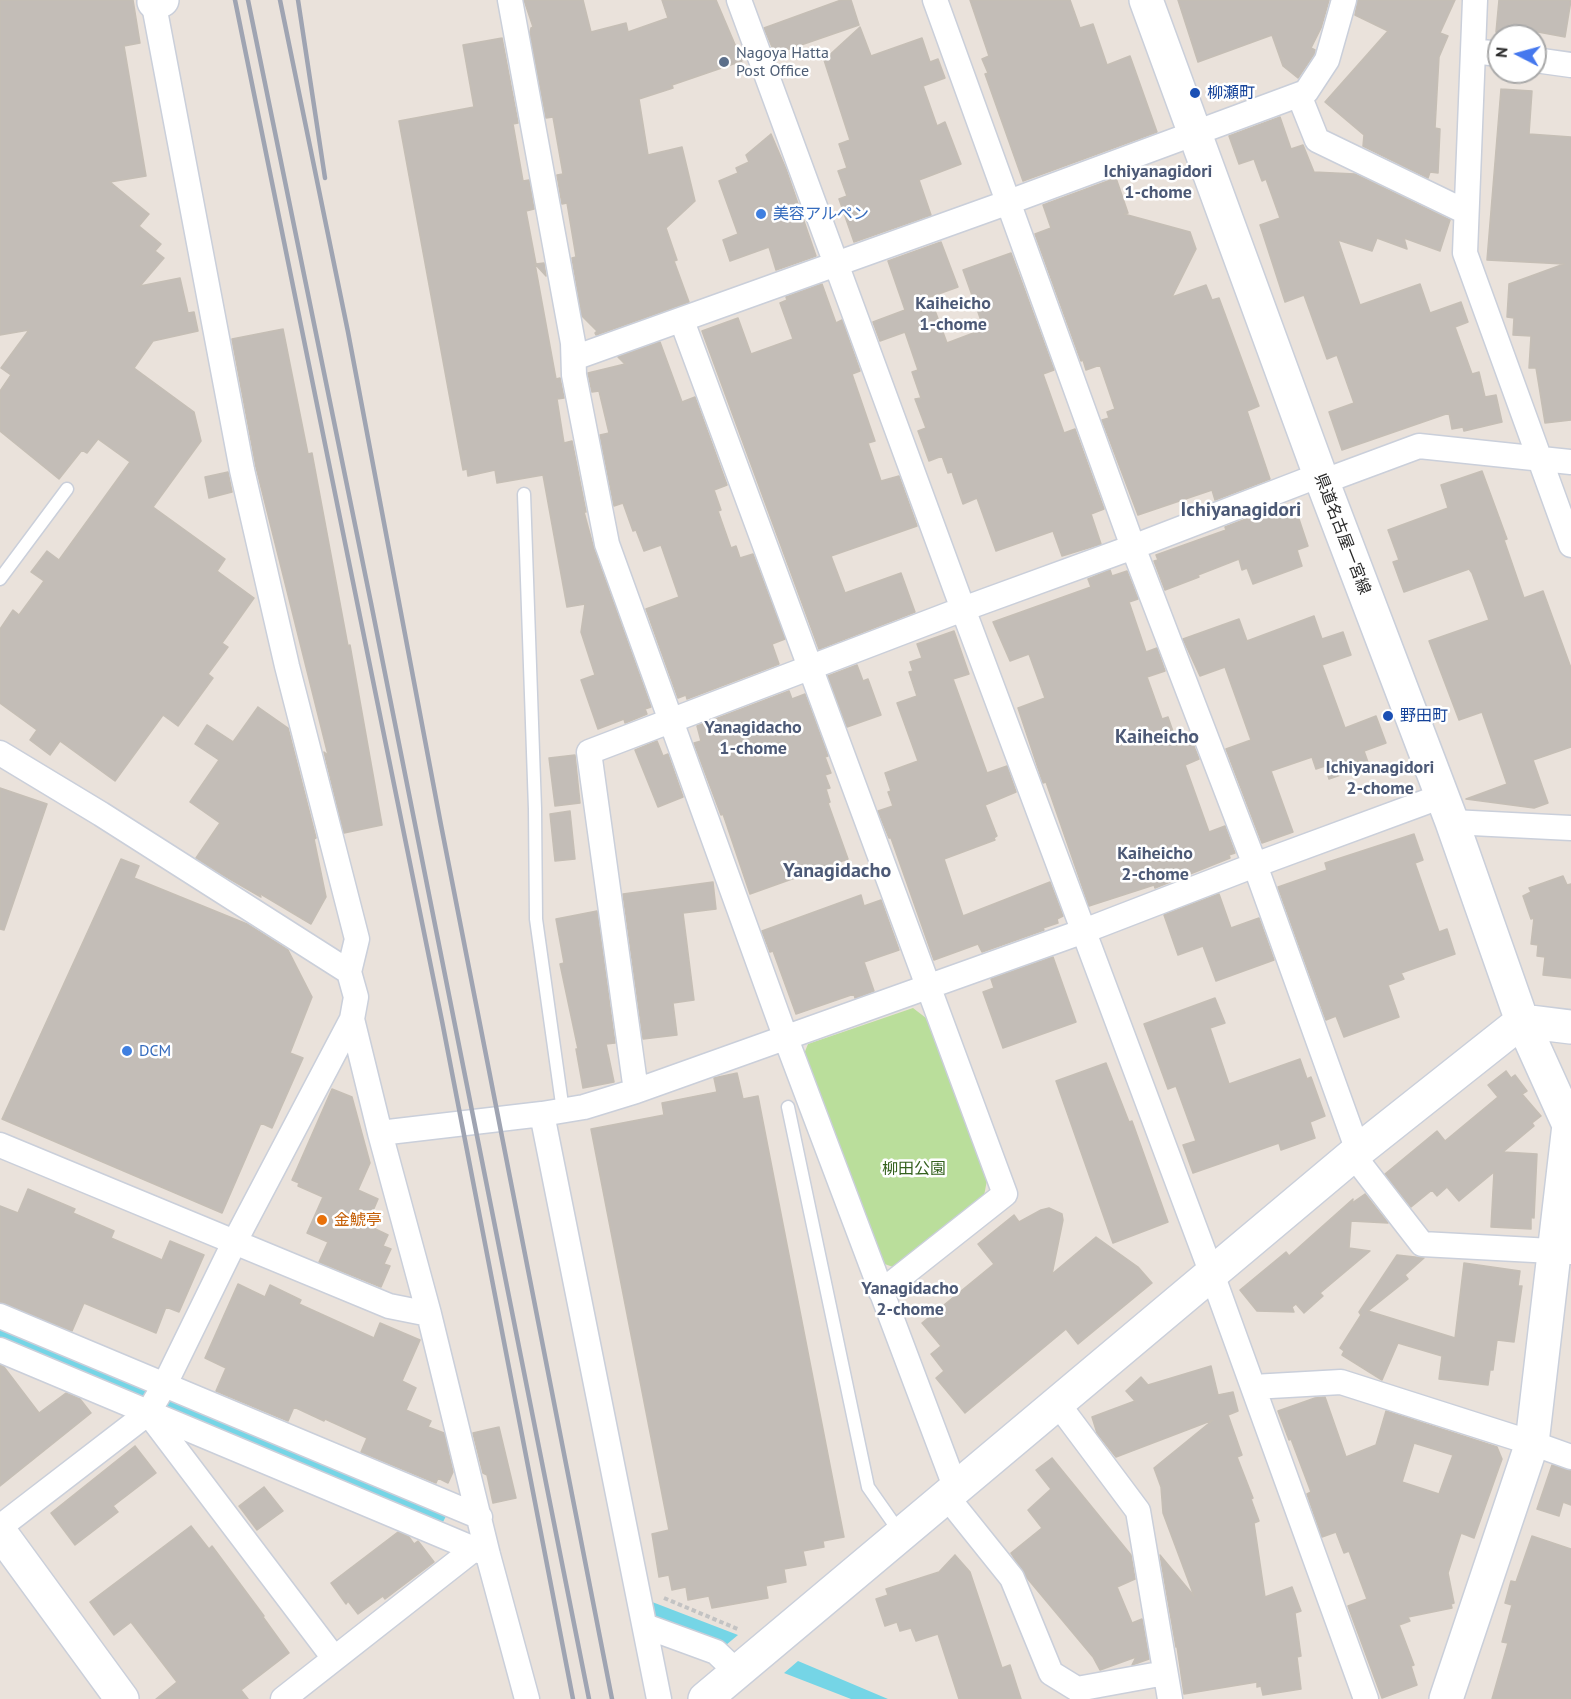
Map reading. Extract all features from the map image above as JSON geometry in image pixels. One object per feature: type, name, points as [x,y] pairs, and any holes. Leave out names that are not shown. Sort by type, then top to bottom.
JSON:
[{"type":"street","points":[[510,0],[573,343],[574,375],[607,544],[785,1036],[881,1292],[952,1493],[1012,1578],[1051,1673],[1077,1689],[1166,1673]]},
{"type":"street","points":[[739,0],[963,609],[1212,1274],[1366,1699]]},
{"type":"street","points":[[935,0],[1133,547],[1255,865],[1355,1153],[1422,1244],[1563,1251]]},
{"type":"street","name":"県道名古屋一宮線","points":[[1146,0],[1321,478],[1447,809],[1522,1021],[1569,1125],[1563,1251],[1532,1443],[1446,1699]]},
{"type":"street","points":[[574,358],[682,321],[1306,92],[1327,60],[1344,0]]},
{"type":"street","points":[[1475,0],[1465,253],[1571,546]]},
{"type":"street","points":[[0,1527],[157,1398],[234,1243],[352,1019],[356,997],[350,972],[357,939],[287,666],[242,470],[156,1]]},
{"type":"street","points":[[1473,51],[1487,53]]},
{"type":"street","points":[[1547,62],[1571,65]]},
{"type":"street","points":[[1299,94],[1317,140],[1466,212]]},
{"type":"street","points":[[682,321],[1005,1194],[881,1292]]},
{"type":"street","points":[[636,1091],[589,752],[963,609],[1321,478],[1419,446],[1571,462]]},
{"type":"street","points":[[0,753],[350,972]]},
{"type":"street","points":[[380,1133],[584,1107],[636,1091],[1084,931],[1255,865],[1447,809],[1571,828]]},
{"type":"street","points":[[352,1019],[480,1517],[481,1552],[527,1699]]},
{"type":"street","points":[[705,1699],[1355,1153],[1522,1021],[1571,1027]]},
{"type":"street","points":[[552,1112],[636,1587],[659,1699]]},
{"type":"street","points":[[0,1145],[388,1306],[429,1314]]},
{"type":"street","points":[[0,1316],[157,1398],[481,1552]]},
{"type":"street","points":[[0,1350],[157,1398],[480,1517]]},
{"type":"street","points":[[1253,1387],[1341,1383],[1571,1457]]},
{"type":"street","points":[[157,1398],[334,1658]]},
{"type":"street","points":[[1058,1404],[1138,1511],[1170,1699]]},
{"type":"street","points":[[0,1532],[122,1699]]},
{"type":"street","points":[[283,1699],[334,1658],[481,1552]]},
{"type":"street","points":[[645,1626],[716,1652],[737,1672]]},
{"type":"lane","points":[[0,579],[67,489]]},
{"type":"lane","points":[[524,494],[535,809],[536,919],[552,1112]]},
{"type":"lane","points":[[788,1107],[868,1487],[902,1535]]},
{"type":"path","points":[[636,1587],[771,1644]]},
{"type":"green space","name":"柳田公園","points":[[913,1008],[926,1018],[987,1180],[984,1196],[896,1268],[879,1262],[804,1054],[808,1044]]},
{"type":"water","points":[[0,1326],[447,1514],[441,1526],[0,1338]]},
{"type":"water","points":[[647,1600],[738,1635],[720,1650],[653,1625]]},
{"type":"water","points":[[798,1661],[888,1699],[851,1699],[784,1673]]},
{"type":"building","points":[[0,0],[133,0],[140,43],[124,46],[146,176],[110,182],[149,214],[139,226],[161,244],[155,251],[164,258],[140,286],[180,278],[188,313],[194,312],[198,331],[153,341],[134,368],[194,412],[201,441],[153,507],[225,559],[217,571],[254,598],[222,643],[228,647],[208,674],[213,678],[178,726],[163,715],[115,781],[60,741],[50,755],[30,740],[37,730],[0,703],[0,629],[13,610],[19,615],[44,581],[31,572],[47,551],[59,560],[130,462],[98,439],[87,453],[82,450],[59,479],[0,431],[0,391],[11,375],[1,368],[29,330],[0,335]]},
{"type":"building","points":[[524,0],[583,0],[591,32],[626,23],[628,32],[668,18],[662,0],[716,0],[742,61],[639,99],[648,155],[682,147],[695,201],[666,228],[677,260],[674,261],[689,302],[596,335],[597,331],[582,316],[572,258],[576,257],[567,203],[562,204],[557,175],[563,174],[553,117],[546,118],[530,33],[533,27]]},
{"type":"building","points":[[841,0],[851,0],[859,25],[775,54],[764,28]]},
{"type":"building","points":[[970,0],[1070,0],[1080,28],[1093,24],[1107,65],[1130,56],[1157,132],[1023,181],[985,74],[988,73],[982,59],[989,56]]},
{"type":"building","points":[[1178,0],[1329,0],[1321,28],[1311,48],[1315,50],[1314,54],[1298,78],[1283,66],[1272,35],[1198,62]]},
{"type":"building","points":[[1358,0],[1455,0],[1440,33],[1448,36],[1439,57],[1435,128],[1440,129],[1438,173],[1430,172],[1428,178],[1363,146],[1364,135],[1325,102],[1388,31],[1355,15]]},
{"type":"building","points":[[1499,0],[1571,0],[1565,37],[1547,34],[1547,24],[1497,24]]},
{"type":"building","points":[[860,27],[871,56],[922,38],[930,62],[938,59],[945,78],[923,86],[937,126],[945,122],[961,164],[919,180],[931,215],[854,242],[839,199],[847,196],[838,171],[847,168],[839,144],[850,140],[824,60]]},
{"type":"building","points":[[502,38],[518,123],[513,124],[523,181],[529,180],[534,209],[526,211],[536,264],[544,263],[546,276],[535,264],[556,379],[560,378],[564,398],[557,399],[564,443],[572,441],[586,512],[584,512],[594,549],[651,707],[645,709],[647,714],[625,723],[624,719],[598,729],[581,680],[595,675],[581,632],[585,604],[567,607],[543,475],[497,483],[495,470],[468,476],[467,469],[463,470],[399,121],[474,107],[463,45]]},
{"type":"building","points":[[1501,89],[1532,91],[1529,134],[1571,137],[1571,420],[1545,423],[1536,368],[1529,368],[1531,336],[1513,335],[1514,318],[1507,317],[1509,284],[1564,264],[1487,260]]},
{"type":"building","points":[[1280,117],[1291,149],[1303,145],[1314,172],[1355,174],[1450,220],[1440,251],[1404,238],[1407,249],[1377,238],[1372,251],[1338,240],[1360,305],[1420,284],[1430,313],[1461,302],[1468,322],[1455,327],[1472,374],[1479,372],[1485,397],[1496,395],[1502,422],[1464,431],[1463,427],[1452,429],[1449,413],[1342,450],[1329,412],[1354,403],[1337,355],[1327,359],[1304,295],[1285,302],[1260,225],[1280,218],[1266,179],[1262,181],[1254,159],[1239,164],[1229,136]]},
{"type":"building","points":[[771,134],[786,169],[816,256],[776,270],[769,247],[730,261],[723,240],[738,234],[719,181],[738,173],[736,168],[749,162],[746,155]]},
{"type":"building","points":[[1116,178],[1128,213],[1124,214],[1190,232],[1196,249],[1172,297],[1206,285],[1212,300],[1219,298],[1259,406],[1247,411],[1270,479],[1215,500],[1212,490],[1138,515],[1102,420],[1109,418],[1107,412],[1115,409],[1100,365],[1086,370],[1083,360],[1081,361],[1035,234],[1051,228],[1043,205]]},
{"type":"building","points":[[941,242],[958,287],[930,297],[947,343],[984,329],[963,270],[1011,253],[1054,370],[1043,374],[1064,433],[1075,429],[1104,509],[1091,514],[1101,544],[1062,556],[1053,531],[996,551],[977,498],[963,504],[952,472],[948,473],[942,456],[929,461],[918,431],[926,428],[915,399],[921,398],[912,372],[918,370],[905,332],[880,341],[873,322],[905,310],[888,261]]},
{"type":"building","points":[[822,284],[836,323],[842,320],[860,371],[852,374],[875,441],[868,443],[881,481],[899,476],[917,526],[831,556],[845,593],[901,573],[915,612],[819,649],[702,331],[738,318],[751,354],[793,339],[780,303],[787,300],[786,297]]},
{"type":"building","points":[[283,329],[308,454],[312,453],[348,646],[350,645],[382,825],[344,833],[324,752],[328,755],[256,467],[232,339]]},
{"type":"building","points":[[660,342],[682,402],[695,397],[727,485],[714,490],[721,510],[718,511],[731,548],[736,546],[740,558],[753,554],[785,639],[772,644],[779,664],[687,699],[686,695],[678,698],[646,609],[679,597],[661,545],[644,551],[636,530],[633,531],[623,503],[614,506],[600,435],[609,433],[599,391],[592,392],[588,373],[625,364],[618,357]]},
{"type":"building","points":[[1482,471],[1507,539],[1504,540],[1524,598],[1543,591],[1571,668],[1571,747],[1533,760],[1548,803],[1534,808],[1466,799],[1507,784],[1482,712],[1459,720],[1429,641],[1489,620],[1469,569],[1404,592],[1393,562],[1399,560],[1388,530],[1448,508],[1441,485]]},
{"type":"building","points":[[228,472],[232,492],[209,498],[205,477]]},
{"type":"building","points":[[1280,506],[1282,512],[1295,507],[1308,546],[1297,550],[1302,566],[1253,584],[1247,568],[1242,570],[1239,559],[1165,590],[1154,561],[1158,560],[1156,555],[1226,530],[1225,527]]},
{"type":"building","points":[[1110,570],[1112,576],[1127,571],[1138,599],[1129,602],[1146,652],[1157,648],[1165,671],[1147,677],[1162,719],[1168,717],[1178,746],[1192,741],[1199,759],[1185,765],[1209,832],[1225,826],[1235,853],[1229,855],[1230,858],[1155,888],[1154,885],[1089,906],[1018,708],[1045,698],[1029,654],[1010,661],[993,622],[1091,587],[1088,579]]},
{"type":"building","points":[[1314,616],[1322,639],[1343,632],[1351,655],[1322,665],[1345,728],[1376,716],[1386,743],[1364,751],[1369,765],[1329,779],[1325,766],[1316,769],[1312,757],[1271,771],[1293,832],[1262,843],[1226,749],[1251,740],[1225,667],[1200,676],[1183,639],[1239,619],[1247,641]]},
{"type":"building","points":[[954,631],[969,674],[953,679],[987,773],[1007,766],[1016,792],[985,805],[997,836],[995,840],[944,859],[963,916],[1050,882],[1063,916],[1057,919],[1058,923],[1043,928],[1044,930],[982,952],[978,944],[934,960],[891,838],[889,838],[878,811],[893,806],[885,773],[918,761],[897,703],[917,696],[909,672],[913,671],[910,662],[922,658],[917,644]]},
{"type":"building","points":[[857,665],[863,681],[868,679],[881,715],[847,727],[828,676]]},
{"type":"building","points":[[789,691],[792,699],[805,694],[828,756],[825,757],[831,773],[825,775],[830,788],[826,789],[830,802],[828,803],[848,859],[750,894],[723,814],[721,815],[694,743],[701,741],[697,726]]},
{"type":"building","points":[[258,707],[288,728],[316,838],[314,839],[326,897],[311,924],[196,858],[220,823],[190,802],[219,760],[195,744],[207,725],[233,742]]},
{"type":"building","points":[[657,741],[663,756],[668,754],[683,797],[658,807],[635,750]]},
{"type":"building","points":[[575,755],[580,803],[555,806],[549,758]]},
{"type":"building","points":[[0,788],[47,804],[4,930],[0,929]]},
{"type":"building","points":[[570,811],[575,859],[555,861],[550,814]]},
{"type":"building","points":[[1414,834],[1423,860],[1415,863],[1439,932],[1447,929],[1455,954],[1401,973],[1404,979],[1388,985],[1399,1017],[1344,1037],[1336,1016],[1326,1020],[1278,887],[1327,870],[1325,863]]},
{"type":"building","points":[[121,859],[139,866],[134,878],[247,924],[288,950],[312,997],[290,1053],[303,1058],[272,1128],[261,1123],[222,1213],[2,1119]]},
{"type":"building","points":[[1563,876],[1567,885],[1571,884],[1571,978],[1543,975],[1545,957],[1537,956],[1538,945],[1531,944],[1534,918],[1531,919],[1523,896],[1531,892],[1529,888]]},
{"type":"building","points":[[713,882],[716,909],[683,913],[694,1000],[673,1003],[677,1035],[643,1039],[623,894]]},
{"type":"building","points":[[1219,894],[1231,928],[1259,918],[1274,960],[1216,981],[1203,946],[1178,955],[1164,915]]},
{"type":"building","points":[[861,895],[864,906],[881,900],[899,950],[864,962],[874,991],[855,998],[854,994],[796,1014],[773,951],[770,952],[762,931]]},
{"type":"building","points":[[597,911],[615,1043],[606,1044],[614,1082],[583,1088],[576,1049],[578,1049],[560,964],[564,963],[556,919]]},
{"type":"building","points":[[1053,957],[1076,1022],[1003,1048],[983,992],[994,988],[991,979]]},
{"type":"building","points":[[1215,998],[1225,1023],[1210,1028],[1229,1084],[1300,1059],[1307,1079],[1311,1077],[1325,1116],[1310,1122],[1315,1138],[1281,1150],[1279,1143],[1193,1173],[1183,1145],[1196,1141],[1176,1086],[1168,1089],[1144,1024]]},
{"type":"building","points":[[1106,1063],[1129,1122],[1132,1121],[1168,1222],[1113,1243],[1056,1081]]},
{"type":"building","points":[[1506,1071],[1511,1078],[1515,1075],[1527,1091],[1522,1094],[1541,1116],[1532,1123],[1534,1126],[1503,1152],[1537,1154],[1534,1218],[1531,1217],[1531,1229],[1491,1227],[1494,1172],[1459,1201],[1447,1187],[1437,1196],[1432,1190],[1411,1207],[1385,1174],[1437,1131],[1445,1141],[1498,1097],[1488,1085]]},
{"type":"building","points":[[737,1073],[743,1099],[758,1096],[844,1537],[823,1541],[824,1547],[803,1551],[806,1565],[784,1569],[786,1582],[766,1586],[768,1598],[712,1608],[709,1596],[688,1600],[686,1587],[672,1590],[669,1575],[659,1577],[652,1534],[669,1530],[591,1129],[664,1115],[662,1103],[717,1092],[714,1078]]},
{"type":"building","points":[[332,1089],[352,1097],[370,1163],[358,1190],[378,1199],[367,1225],[388,1235],[383,1246],[391,1249],[384,1264],[390,1266],[381,1287],[319,1262],[328,1242],[307,1233],[323,1197],[298,1186],[299,1183],[292,1180]]},
{"type":"building","points":[[28,1189],[75,1209],[73,1213],[114,1231],[111,1238],[162,1260],[170,1241],[204,1255],[179,1312],[166,1307],[156,1333],[84,1303],[72,1331],[0,1302],[0,1206],[18,1213]]},
{"type":"building","points":[[1365,1194],[1388,1223],[1351,1221],[1349,1248],[1370,1251],[1320,1293],[1323,1296],[1304,1313],[1296,1304],[1292,1307],[1294,1312],[1257,1311],[1240,1290],[1286,1252],[1289,1256],[1353,1199],[1352,1203]]},
{"type":"building","points":[[1049,1208],[1062,1214],[1063,1220],[1052,1274],[1096,1237],[1138,1267],[1152,1283],[1078,1344],[1066,1329],[965,1413],[936,1378],[944,1371],[931,1354],[941,1346],[922,1323],[994,1264],[978,1244],[1014,1215],[1019,1222]]},
{"type":"building","points":[[1397,1255],[1424,1258],[1405,1275],[1408,1279],[1368,1311],[1455,1338],[1464,1263],[1520,1271],[1518,1286],[1522,1286],[1514,1342],[1497,1340],[1493,1370],[1490,1370],[1488,1385],[1439,1379],[1442,1356],[1398,1343],[1382,1380],[1342,1355],[1344,1351],[1340,1348],[1361,1315],[1359,1312]]},
{"type":"building","points":[[238,1284],[265,1297],[270,1285],[301,1300],[299,1304],[374,1338],[380,1323],[420,1340],[402,1381],[416,1388],[406,1410],[431,1421],[428,1427],[444,1433],[453,1472],[448,1483],[438,1478],[436,1483],[361,1452],[367,1438],[325,1419],[324,1421],[294,1407],[288,1421],[216,1391],[226,1368],[205,1358]]},
{"type":"building","points":[[0,1365],[4,1367],[39,1413],[66,1393],[80,1399],[91,1413],[0,1486]]},
{"type":"building","points":[[1211,1366],[1218,1395],[1233,1392],[1238,1411],[1228,1415],[1242,1455],[1237,1457],[1253,1498],[1251,1499],[1259,1521],[1254,1523],[1265,1597],[1292,1587],[1301,1611],[1295,1613],[1301,1656],[1297,1657],[1301,1689],[1263,1695],[1261,1686],[1257,1687],[1257,1682],[1184,1694],[1160,1555],[1194,1596],[1163,1513],[1161,1487],[1154,1468],[1213,1420],[1116,1457],[1097,1433],[1092,1417],[1135,1401],[1126,1391],[1141,1377],[1148,1385]]},
{"type":"building","points":[[1325,1397],[1346,1457],[1376,1445],[1386,1411],[1497,1447],[1502,1459],[1474,1538],[1461,1533],[1448,1573],[1454,1603],[1451,1604],[1452,1608],[1408,1617],[1410,1621],[1399,1625],[1414,1665],[1411,1666],[1417,1685],[1382,1698],[1348,1606],[1367,1599],[1349,1551],[1344,1553],[1336,1532],[1322,1537],[1307,1494],[1311,1492],[1278,1411],[1315,1398]],"holes":[[[1414,1443],[1453,1455],[1439,1494],[1402,1482]]]},
{"type":"building","points":[[499,1427],[516,1498],[493,1503],[487,1475],[483,1473],[473,1433]]},
{"type":"building","points":[[135,1446],[156,1473],[113,1506],[118,1512],[75,1545],[51,1513]]},
{"type":"building","points":[[1052,1458],[1131,1555],[1135,1579],[1117,1587],[1132,1623],[1142,1619],[1149,1659],[1132,1665],[1136,1657],[1100,1670],[1093,1657],[1027,1578],[1011,1553],[1042,1528],[1028,1510],[1051,1489],[1036,1470]]},
{"type":"building","points":[[1552,1465],[1571,1471],[1571,1505],[1563,1502],[1559,1516],[1537,1509]]},
{"type":"building","points":[[264,1487],[283,1511],[257,1530],[239,1506]]},
{"type":"building","points":[[191,1526],[209,1549],[212,1546],[289,1653],[241,1690],[248,1699],[156,1699],[177,1682],[131,1622],[114,1635],[90,1602]]},
{"type":"building","points":[[398,1532],[409,1537],[414,1544],[418,1541],[434,1562],[385,1599],[383,1596],[358,1614],[348,1601],[346,1604],[331,1583]]},
{"type":"building","points":[[1532,1536],[1571,1549],[1571,1699],[1492,1699],[1508,1643],[1502,1642],[1512,1605],[1505,1603],[1511,1581],[1516,1582]]},
{"type":"building","points":[[955,1555],[970,1572],[1002,1668],[1010,1665],[1021,1699],[959,1699],[938,1634],[916,1641],[911,1628],[900,1631],[897,1622],[885,1626],[876,1599],[888,1595],[886,1589],[939,1572]]},
{"type":"railway","points":[[235,0],[442,1021],[573,1699]]},
{"type":"railway","points":[[248,0],[371,603],[589,1699]]},
{"type":"railway","points":[[280,0],[348,332],[441,825],[612,1699]]},
{"type":"railway","points":[[298,0],[325,178]]},
{"type":"place","name":"Nagoya Hatta Post Office","points":[[724,62]]},
{"type":"place","name":"柳瀬町","points":[[1195,93]]},
{"type":"place","name":"美容アルペン","points":[[761,214]]},
{"type":"place","name":"野田町","points":[[1388,716]]},
{"type":"place","name":"DCM","points":[[127,1051]]},
{"type":"place","name":"金鯱亭","points":[[322,1220]]},
{"type":"district","name":"Ichiyanagidori 1-chome","points":[[1158,182]]},
{"type":"district","name":"Kaiheicho 1-chome","points":[[953,314]]},
{"type":"district","name":"Ichiyanagidori","points":[[1241,510]]},
{"type":"district","name":"Kaiheicho","points":[[1157,737]]},
{"type":"district","name":"Yanagidacho 1-chome","points":[[753,738]]},
{"type":"district","name":"Ichiyanagidori 2-chome","points":[[1380,778]]},
{"type":"district","name":"Kaiheicho 2-chome","points":[[1155,864]]},
{"type":"district","name":"Yanagidacho","points":[[837,871]]},
{"type":"district","name":"Yanagidacho 2-chome","points":[[910,1299]]}]
